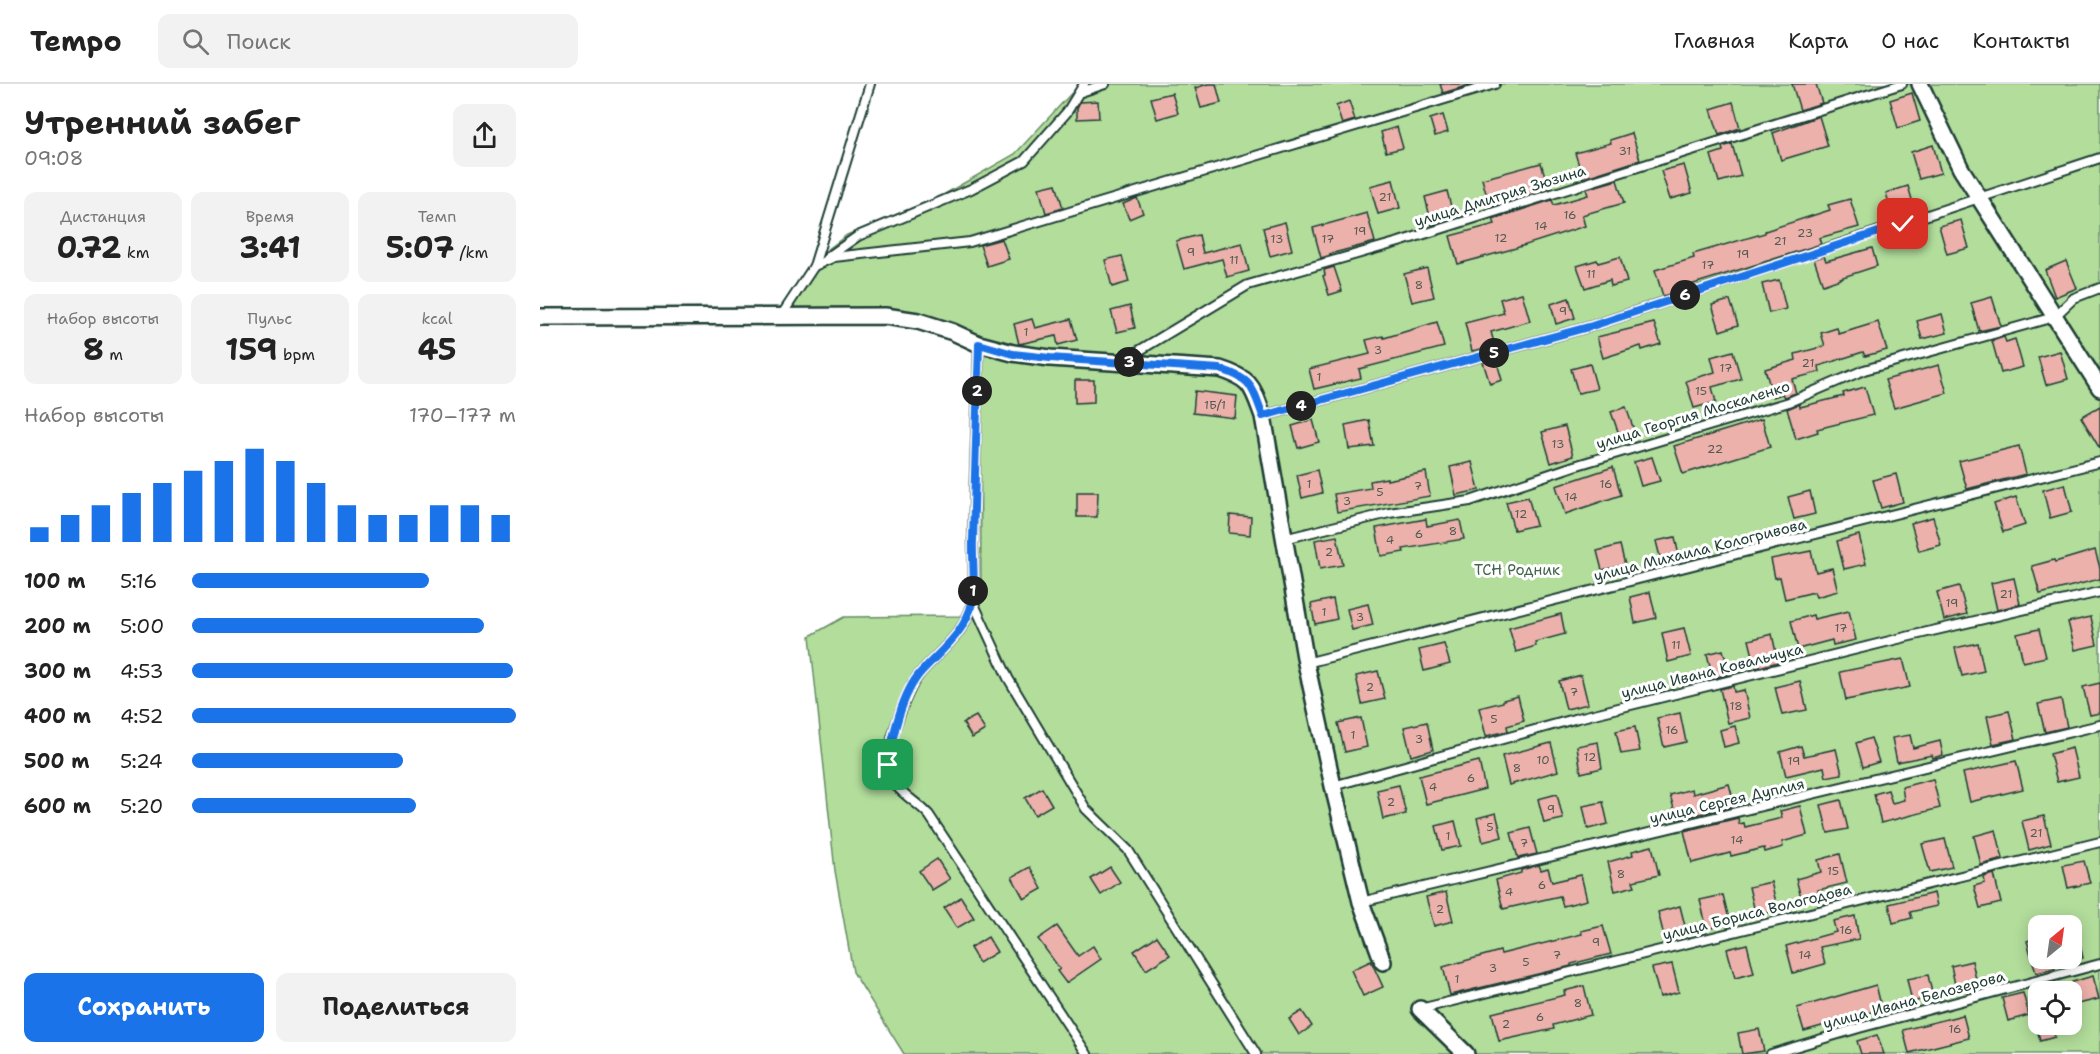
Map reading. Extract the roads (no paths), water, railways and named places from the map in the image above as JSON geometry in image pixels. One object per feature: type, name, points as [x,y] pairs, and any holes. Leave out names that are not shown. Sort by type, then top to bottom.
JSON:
[{"type":"street","points":[[1920,84],[1962,169],[2100,388]]},
{"type":"street","points":[[540,317],[885,316],[918,321],[1013,354],[1220,369],[1241,375],[1252,387],[1263,416],[1306,663],[1333,786],[1361,902],[1383,962]]},
{"type":"street","points":[[1420,1009],[1466,1054]]},
{"type":"lane","points":[[780,318],[814,266],[870,84]]},
{"type":"lane","points":[[814,266],[858,236],[971,189],[1024,161],[1067,112],[1082,88],[1105,84]]},
{"type":"lane","points":[[814,266],[834,257],[970,242],[1495,84]]},
{"type":"lane","name":"улица Дмитрия Зюзина","points":[[1121,362],[1248,285],[1399,242],[1902,84]]},
{"type":"lane","points":[[1263,416],[1592,326],[2100,158]]},
{"type":"lane","name":"улица Георгия Москаленко","points":[[1284,539],[1389,513],[1470,501],[1574,466],[1789,402],[1864,370],[2054,317],[2074,298],[2100,288]]},
{"type":"lane","points":[[979,344],[972,552],[973,602],[964,625],[920,673],[908,690],[890,748],[888,765],[893,782],[904,795],[919,804],[929,815],[1087,1054]]},
{"type":"lane","name":"улица Михаила Кологривова","points":[[1306,663],[2100,462]]},
{"type":"lane","name":"улица Ивана Ковальчука","points":[[1333,786],[1578,718],[2100,592]]},
{"type":"lane","points":[[973,602],[1008,678],[1086,809],[1128,850],[1256,1054]]},
{"type":"lane","name":"улица Сергея Дуплия","points":[[1361,902],[2100,725]]},
{"type":"lane","name":"улица Бориса Вологодова","points":[[1420,1009],[2100,842]]},
{"type":"lane","name":"улица Ивана Белозерова","points":[[1771,1054],[2100,963]]},
{"type":"park label","name":"ТСН Родник","points":[[1517,570]]}]
